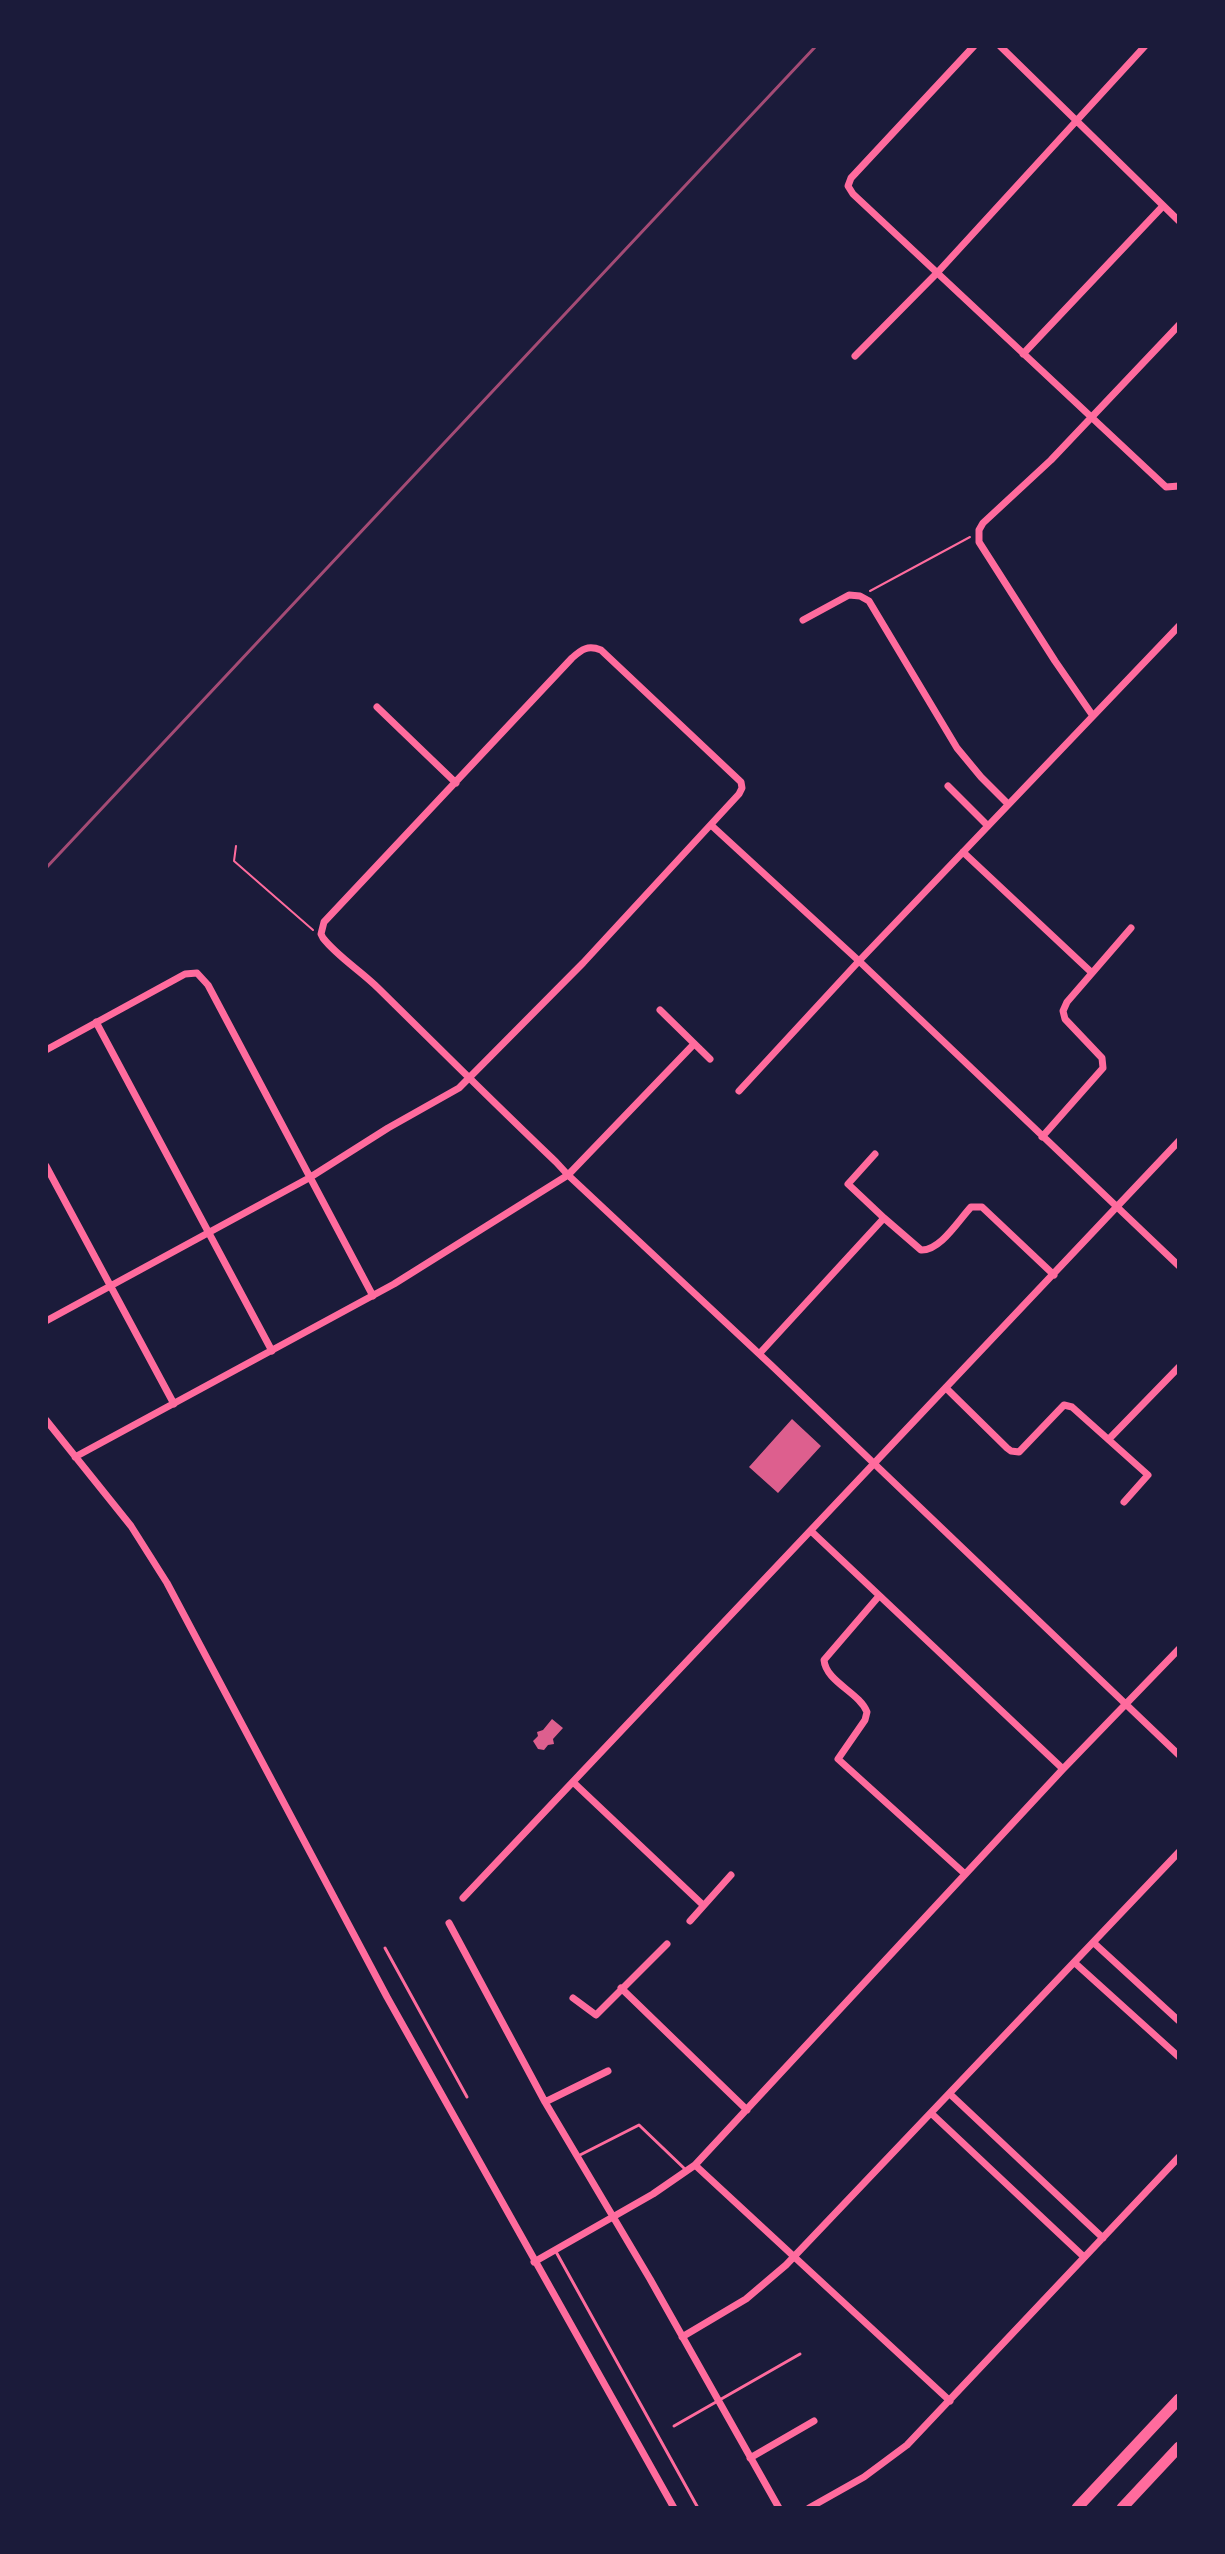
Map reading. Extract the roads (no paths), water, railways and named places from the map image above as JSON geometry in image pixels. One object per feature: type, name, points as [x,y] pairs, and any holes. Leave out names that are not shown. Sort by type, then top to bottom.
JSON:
[{"type":"main road","points":[[1077,2508],[1179,2399]]},
{"type":"main road","points":[[1122,2508],[1179,2447]]},
{"type":"street","points":[[974,46],[851,178],[848,186],[1166,487],[1179,486]]},
{"type":"street","points":[[1000,46],[1179,221]]},
{"type":"street","points":[[855,356],[937,273],[1145,46]]},
{"type":"street","points":[[1023,354],[1163,206]]},
{"type":"street","points":[[1093,716],[978,537],[983,523],[1029,482],[1179,325]]},
{"type":"street","points":[[803,620],[849,595],[869,601],[957,748],[1008,804]]},
{"type":"street","points":[[739,1091],[1179,626]]},
{"type":"street","points":[[46,1321],[309,1178],[459,1088],[469,1078],[573,974],[739,794],[741,782],[601,650],[593,647],[579,652],[324,922],[321,934],[326,943],[376,986],[469,1078],[568,1175],[760,1353],[1179,1755]]},
{"type":"street","points":[[377,707],[456,783]]},
{"type":"street","points":[[948,786],[988,826]]},
{"type":"street","points":[[711,825],[859,961],[1179,1266]]},
{"type":"street","points":[[963,852],[1091,972]]},
{"type":"street","points":[[1042,1137],[1103,1068],[1102,1058],[1063,1016],[1067,1002],[1131,928]]},
{"type":"street","points":[[46,1050],[185,974],[197,973],[208,985],[373,1296]]},
{"type":"street","points":[[660,1010],[710,1059]]},
{"type":"street","points":[[96,1022],[272,1351]]},
{"type":"street","points":[[75,1457],[373,1296],[568,1175],[694,1044]]},
{"type":"street","points":[[463,1898],[1179,1141]]},
{"type":"street","points":[[875,1154],[848,1184],[921,1250],[935,1246],[971,1207],[982,1207],[1054,1275]]},
{"type":"street","points":[[46,1166],[174,1404]]},
{"type":"street","points":[[760,1353],[884,1218]]},
{"type":"street","points":[[1109,1439],[1179,1367]]},
{"type":"street","points":[[946,1388],[1011,1451],[1019,1452],[1064,1405],[1072,1407],[1148,1475],[1124,1502]]},
{"type":"street","points":[[46,1420],[131,1526],[167,1583],[387,1997],[674,2508]]},
{"type":"street","points":[[811,1531],[1063,1769]]},
{"type":"street","points":[[879,1596],[824,1660],[826,1669],[860,1701],[867,1712],[865,1720],[838,1759],[965,1874]]},
{"type":"street","points":[[534,2262],[695,2165],[1063,1769],[1179,1649]]},
{"type":"street","points":[[573,1782],[703,1905]]},
{"type":"street","points":[[682,2337],[755,2292],[796,2256],[1179,1852]]},
{"type":"street","points":[[690,1921],[731,1875]]},
{"type":"street","points":[[449,1923],[545,2102],[779,2508]]},
{"type":"street","points":[[1094,1943],[1179,2021]]},
{"type":"street","points":[[573,1998],[596,2015],[667,1944]]},
{"type":"street","points":[[1075,1963],[1179,2057]]},
{"type":"street","points":[[621,1988],[747,2110]]},
{"type":"street","points":[[545,2102],[608,2071]]},
{"type":"street","points":[[951,2095],[1103,2238]]},
{"type":"street","points":[[932,2114],[1084,2257]]},
{"type":"street","points":[[809,2508],[887,2461],[907,2445],[1179,2157]]},
{"type":"street","points":[[695,2165],[950,2401]]},
{"type":"street","points":[[750,2458],[814,2421]]},
{"type":"lane","points":[[385,1948],[467,2097]]},
{"type":"lane","points":[[577,2157],[639,2125],[687,2171]]},
{"type":"lane","points":[[555,2250],[698,2508]]},
{"type":"lane","points":[[674,2426],[800,2354]]},
{"type":"railway","points":[[46,868],[816,46]]}]
